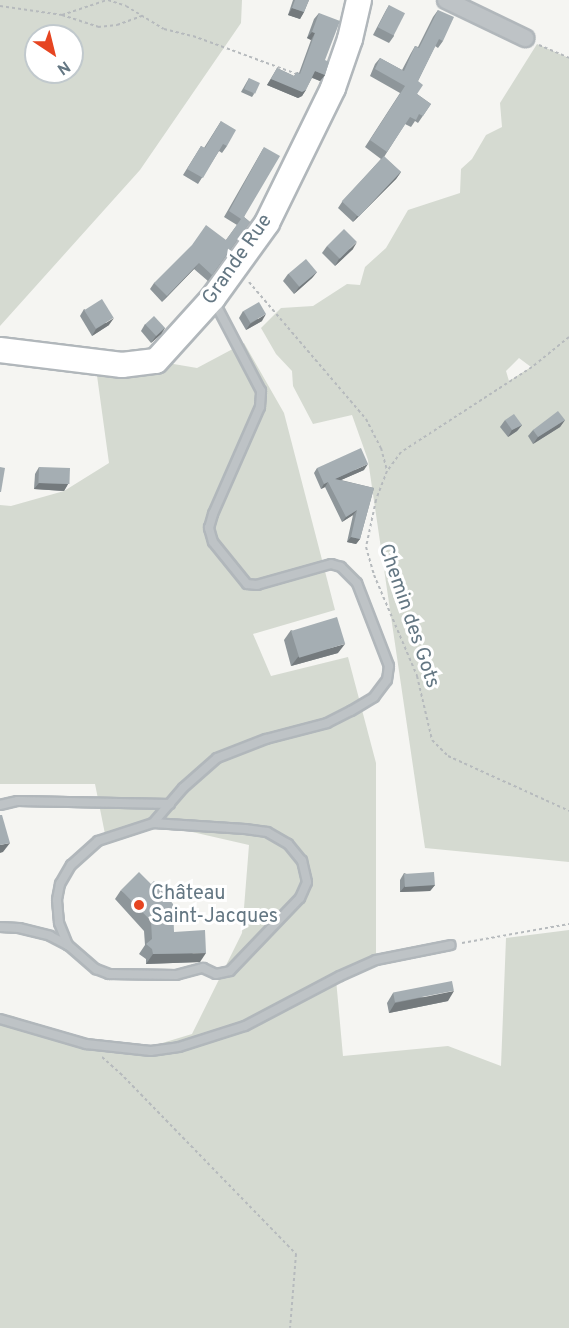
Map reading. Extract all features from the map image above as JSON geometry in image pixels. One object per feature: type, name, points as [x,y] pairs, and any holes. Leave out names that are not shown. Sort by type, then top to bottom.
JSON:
[{"type":"street","name":"Grande Rue","points":[[0,350],[122,365],[156,361],[213,298],[267,223],[333,88],[359,0]]},
{"type":"street","points":[[446,0],[525,38]]},
{"type":"lane","points":[[153,823],[218,758],[266,739],[327,723],[358,707],[374,697],[387,680],[390,666],[357,583],[341,567],[331,564],[257,585],[247,584],[213,542],[209,528],[213,514],[260,407],[261,391],[213,298]]},
{"type":"lane","points":[[0,805],[18,801],[170,804]]},
{"type":"lane","points":[[0,927],[19,928],[50,936],[68,945],[96,969],[109,974],[176,975],[203,968],[216,974],[230,971],[300,898],[307,882],[302,861],[288,844],[267,832],[153,823],[98,841],[71,865],[60,884],[57,900],[59,923],[68,945]]},
{"type":"lane","points":[[0,1019],[86,1044],[151,1051],[197,1043],[245,1026],[340,976],[376,960],[451,945]]},
{"type":"path","points":[[62,15],[107,0],[126,6],[164,29],[193,36],[300,75]]},
{"type":"path","points":[[0,6],[62,15],[98,27],[117,25],[143,16]]},
{"type":"path","points":[[525,38],[569,58]]},
{"type":"path","points":[[235,269],[366,419],[381,448],[387,471]]},
{"type":"path","points":[[387,471],[401,452],[532,367],[569,337]]},
{"type":"path","name":"Chemin des Gots","points":[[387,471],[369,525],[366,547],[378,585],[417,676],[432,740],[448,756],[569,811]]},
{"type":"path","points":[[451,945],[569,924]]},
{"type":"path","points":[[86,1044],[124,1077],[297,1254],[290,1328]]},
{"type":"shaded area","points":[[0,0],[242,0],[241,23],[140,170],[0,326]]},
{"type":"shaded area","points":[[537,44],[569,58],[569,862],[425,848],[368,460],[352,415],[313,424],[293,386],[292,371],[276,354],[261,328],[281,308],[313,306],[347,284],[360,285],[365,267],[386,248],[408,210],[460,193],[461,169],[472,159],[486,135],[502,127],[500,103]],"holes":[[[519,358],[531,367],[509,381],[506,371]]]},
{"type":"shaded area","points":[[244,343],[284,413],[335,610],[253,634],[271,676],[348,657],[376,763],[376,960],[288,997],[336,979],[343,1056],[448,1046],[501,1066],[506,938],[569,930],[569,1328],[0,1328],[0,1014],[13,1016],[86,1044],[149,1047],[192,1034],[242,933],[249,845],[153,823],[106,839],[95,784],[0,784],[0,505],[11,506],[64,491],[109,463],[95,361],[156,361],[197,368]]},
{"type":"building","points":[[295,0],[309,0],[304,12],[292,8]]},
{"type":"building","points":[[389,5],[405,13],[394,35],[378,27]]},
{"type":"building","points":[[438,10],[454,17],[443,41],[439,39],[418,81],[423,85],[417,94],[431,104],[423,116],[419,114],[416,120],[410,117],[387,152],[370,140],[405,86],[375,69],[380,58],[404,71],[415,46],[419,48]]},
{"type":"building","points":[[319,13],[340,21],[325,60],[329,62],[325,75],[315,71],[306,90],[302,92],[271,79],[277,68],[294,76],[297,72],[300,74],[315,33],[312,32]]},
{"type":"building","points":[[249,78],[260,83],[255,94],[244,89]]},
{"type":"building","points":[[221,121],[236,130],[227,146],[223,144],[203,178],[187,169],[201,146],[205,148]]},
{"type":"building","points":[[264,147],[280,156],[244,217],[250,222],[212,275],[199,263],[167,296],[154,283],[192,245],[206,225],[226,240],[241,219],[229,211]]},
{"type":"building","points":[[384,156],[401,172],[359,217],[342,201]]},
{"type":"building","points":[[344,229],[357,242],[340,259],[327,246]]},
{"type":"building","points":[[306,259],[317,272],[299,287],[288,274]]},
{"type":"building","points":[[102,299],[114,318],[96,329],[84,310]]},
{"type":"building","points":[[259,302],[266,314],[250,323],[243,311]]},
{"type":"building","points":[[154,316],[165,328],[156,336],[145,324]]},
{"type":"building","points":[[558,411],[565,420],[538,437],[533,430]]},
{"type":"building","points":[[514,414],[522,425],[512,430],[505,420]]},
{"type":"building","points":[[361,448],[368,464],[335,479],[374,488],[360,539],[351,537],[357,510],[346,517],[328,482],[324,484],[317,468]]},
{"type":"building","points":[[0,467],[5,468],[1,492],[0,492]]},
{"type":"building","points":[[39,467],[70,468],[69,484],[38,483]]},
{"type":"building","points":[[337,617],[345,644],[299,658],[291,631]]},
{"type":"building","points":[[0,815],[2,815],[10,843],[0,845]]},
{"type":"building","points":[[139,872],[151,884],[154,881],[173,904],[174,932],[205,930],[206,953],[153,954],[152,949],[146,944],[152,939],[151,921],[121,890]]},
{"type":"building","points":[[434,872],[435,885],[405,887],[404,874]]},
{"type":"building","points":[[452,981],[454,991],[395,1002],[393,992]]},
{"type":"place","name":"Château Saint-Jacques","points":[[139,905]]}]
